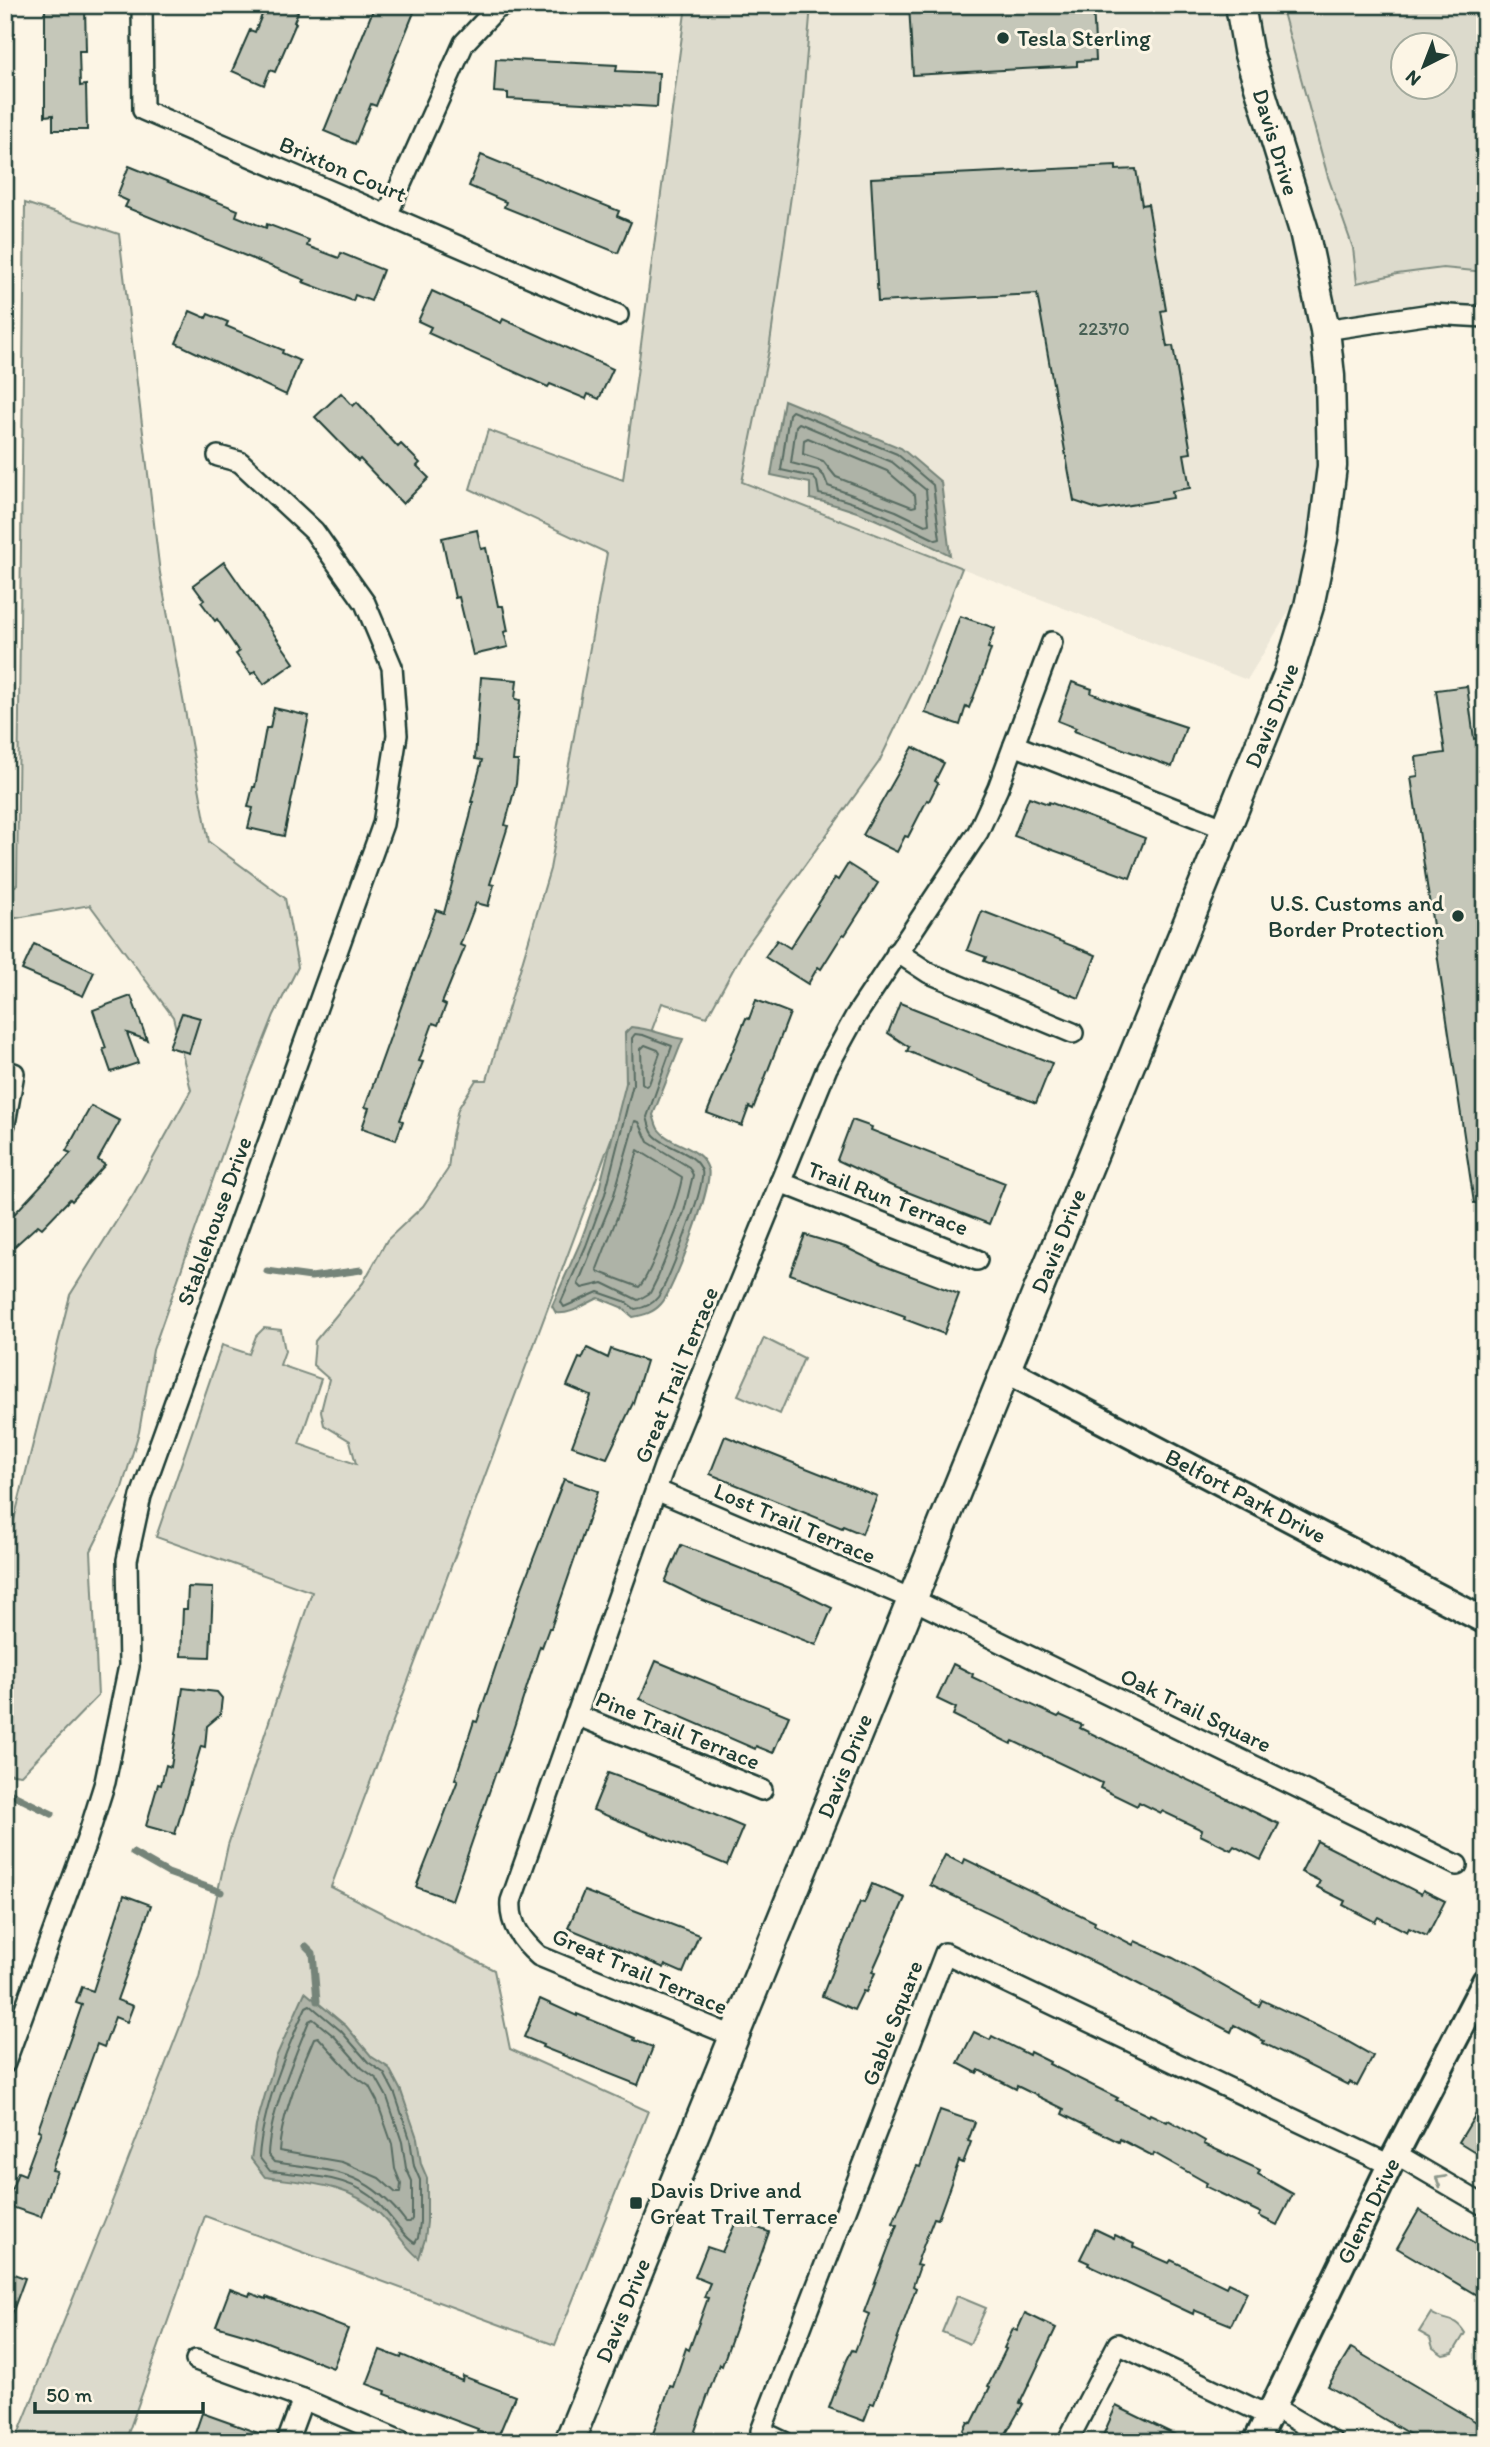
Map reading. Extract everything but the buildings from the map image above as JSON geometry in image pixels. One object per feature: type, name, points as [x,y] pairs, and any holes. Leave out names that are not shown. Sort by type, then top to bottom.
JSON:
[{"type":"main road","name":"Davis Drive","points":[[569,2442],[1226,829],[1288,674],[1309,606],[1323,539],[1332,466],[1330,376],[1325,330],[1304,231],[1248,51],[1240,5]]},
{"type":"street","name":"Brixton Court","points":[[142,5],[144,110],[618,315]]},
{"type":"street","points":[[387,215],[464,44],[496,9],[505,5]]},
{"type":"street","points":[[1325,330],[1431,314],[1485,317]]},
{"type":"street","name":"Stablehouse Drive","points":[[5,2063],[87,1839],[105,1782],[129,1666],[127,1560],[141,1496],[383,824],[397,735],[392,667],[365,603],[314,531],[240,462],[218,456]]},
{"type":"street","name":"Great Trail Terrace","points":[[733,2036],[539,1956],[521,1938],[515,1926],[510,1912],[511,1900],[656,1490],[827,1068],[855,1017],[978,832],[998,789],[1052,642]]},
{"type":"street","points":[[1014,745],[1226,829]]},
{"type":"street","points":[[897,952],[929,972],[1073,1033]]},
{"type":"street","points":[[5,1124],[14,1073]]},
{"type":"street","name":"Trail Run Terrace","points":[[780,1182],[977,1259]]},
{"type":"street","name":"Belfort Park Drive","points":[[1006,1370],[1485,1621]]},
{"type":"street","name":"Lost Trail Terrace","points":[[656,1490],[914,1600]]},
{"type":"street","name":"Oak Trail Square","points":[[914,1600],[1457,1865]]},
{"type":"street","name":"Pine Trail Terrace","points":[[576,1715],[762,1790]]},
{"type":"street","name":"Gable Square","points":[[784,2442],[761,2431],[945,1953],[1393,2160]]},
{"type":"street","name":"Glenn Drive","points":[[1256,2442],[1393,2160],[1485,1981]]},
{"type":"street","points":[[1393,2160],[1485,2206]]},
{"type":"street","points":[[1067,2442],[1118,2344],[1271,2411],[1333,2442]]},
{"type":"street","points":[[196,2360],[303,2399],[403,2442]]},
{"type":"street","points":[[287,2442],[303,2399]]},
{"type":"shaded area","points":[[686,5],[811,5],[800,133],[769,350],[742,482],[962,568],[918,681],[879,762],[745,948],[707,1017],[662,1003],[331,1887],[494,1970],[510,2049],[648,2111],[555,2345],[205,2216],[125,2442],[15,2442],[199,1978],[228,1845],[312,1592],[156,1537],[222,1345],[249,1354],[256,1336],[264,1328],[281,1330],[285,1351],[280,1365],[321,1379],[299,1444],[356,1464],[350,1441],[324,1425],[321,1411],[329,1379],[313,1365],[315,1341],[363,1283],[387,1240],[423,1206],[448,1169],[458,1109],[476,1080],[487,1080],[550,869],[607,553],[470,489],[488,430],[623,480]]},
{"type":"shaded area","points":[[811,5],[1227,5],[1272,147],[1317,347],[1318,432],[1313,512],[1302,583],[1297,598],[1247,680],[742,482],[769,350],[800,133]]},
{"type":"shaded area","points":[[1240,5],[1281,5],[1328,177],[1353,248],[1357,282],[1443,268],[1485,272],[1485,317],[1325,330]]},
{"type":"shaded area","points":[[1281,5],[1485,5],[1485,272],[1443,268],[1357,283],[1353,248],[1328,177]]},
{"type":"shaded area","points":[[25,203],[119,234],[160,573],[209,842],[285,898],[298,967],[274,1015],[247,1083],[153,1350],[139,1432],[121,1491],[91,1551],[98,1696],[21,1775],[5,1773],[5,1556],[70,1295],[134,1193],[191,1090],[173,1017],[90,905],[5,920],[5,890],[17,885]]},
{"type":"shaded area","points":[[764,1338],[804,1358],[780,1414],[738,1395]]},
{"type":"shaded area","points":[[957,2296],[986,2308],[970,2344],[942,2332]]},
{"type":"shaded area","points":[[1431,2313],[1453,2321],[1465,2333],[1453,2353],[1443,2355],[1433,2348],[1430,2338],[1419,2332]]},
{"type":"water","points":[[784,400],[901,448],[941,482],[950,555],[847,508],[810,499],[810,483],[771,475]]},
{"type":"water","points":[[631,1027],[683,1039],[653,1115],[658,1129],[664,1135],[692,1150],[704,1161],[708,1169],[705,1194],[683,1260],[667,1295],[658,1307],[633,1317],[621,1307],[599,1298],[573,1311],[556,1313],[552,1306],[580,1243],[598,1193],[626,1083],[625,1033]]},
{"type":"water","points":[[305,1992],[346,2026],[372,2057],[389,2068],[401,2091],[427,2178],[427,2222],[419,2258],[367,2203],[326,2186],[265,2177],[251,2159],[256,2126],[276,2057]]},
{"type":"waterway","points":[[267,1271],[311,1277],[361,1270]]},
{"type":"waterway","points":[[5,1791],[52,1814]]},
{"type":"waterway","points":[[133,1853],[168,1873],[221,1892]]},
{"type":"waterway","points":[[306,1946],[313,1953],[317,2001]]},
{"type":"place","name":"Tesla Sterling","points":[[1003,38]]},
{"type":"place","name":"U.S. Customs and Border Protection","points":[[1458,916]]},
{"type":"place","name":"Davis Drive and Great Trail Terrace","points":[[636,2203]]}]
